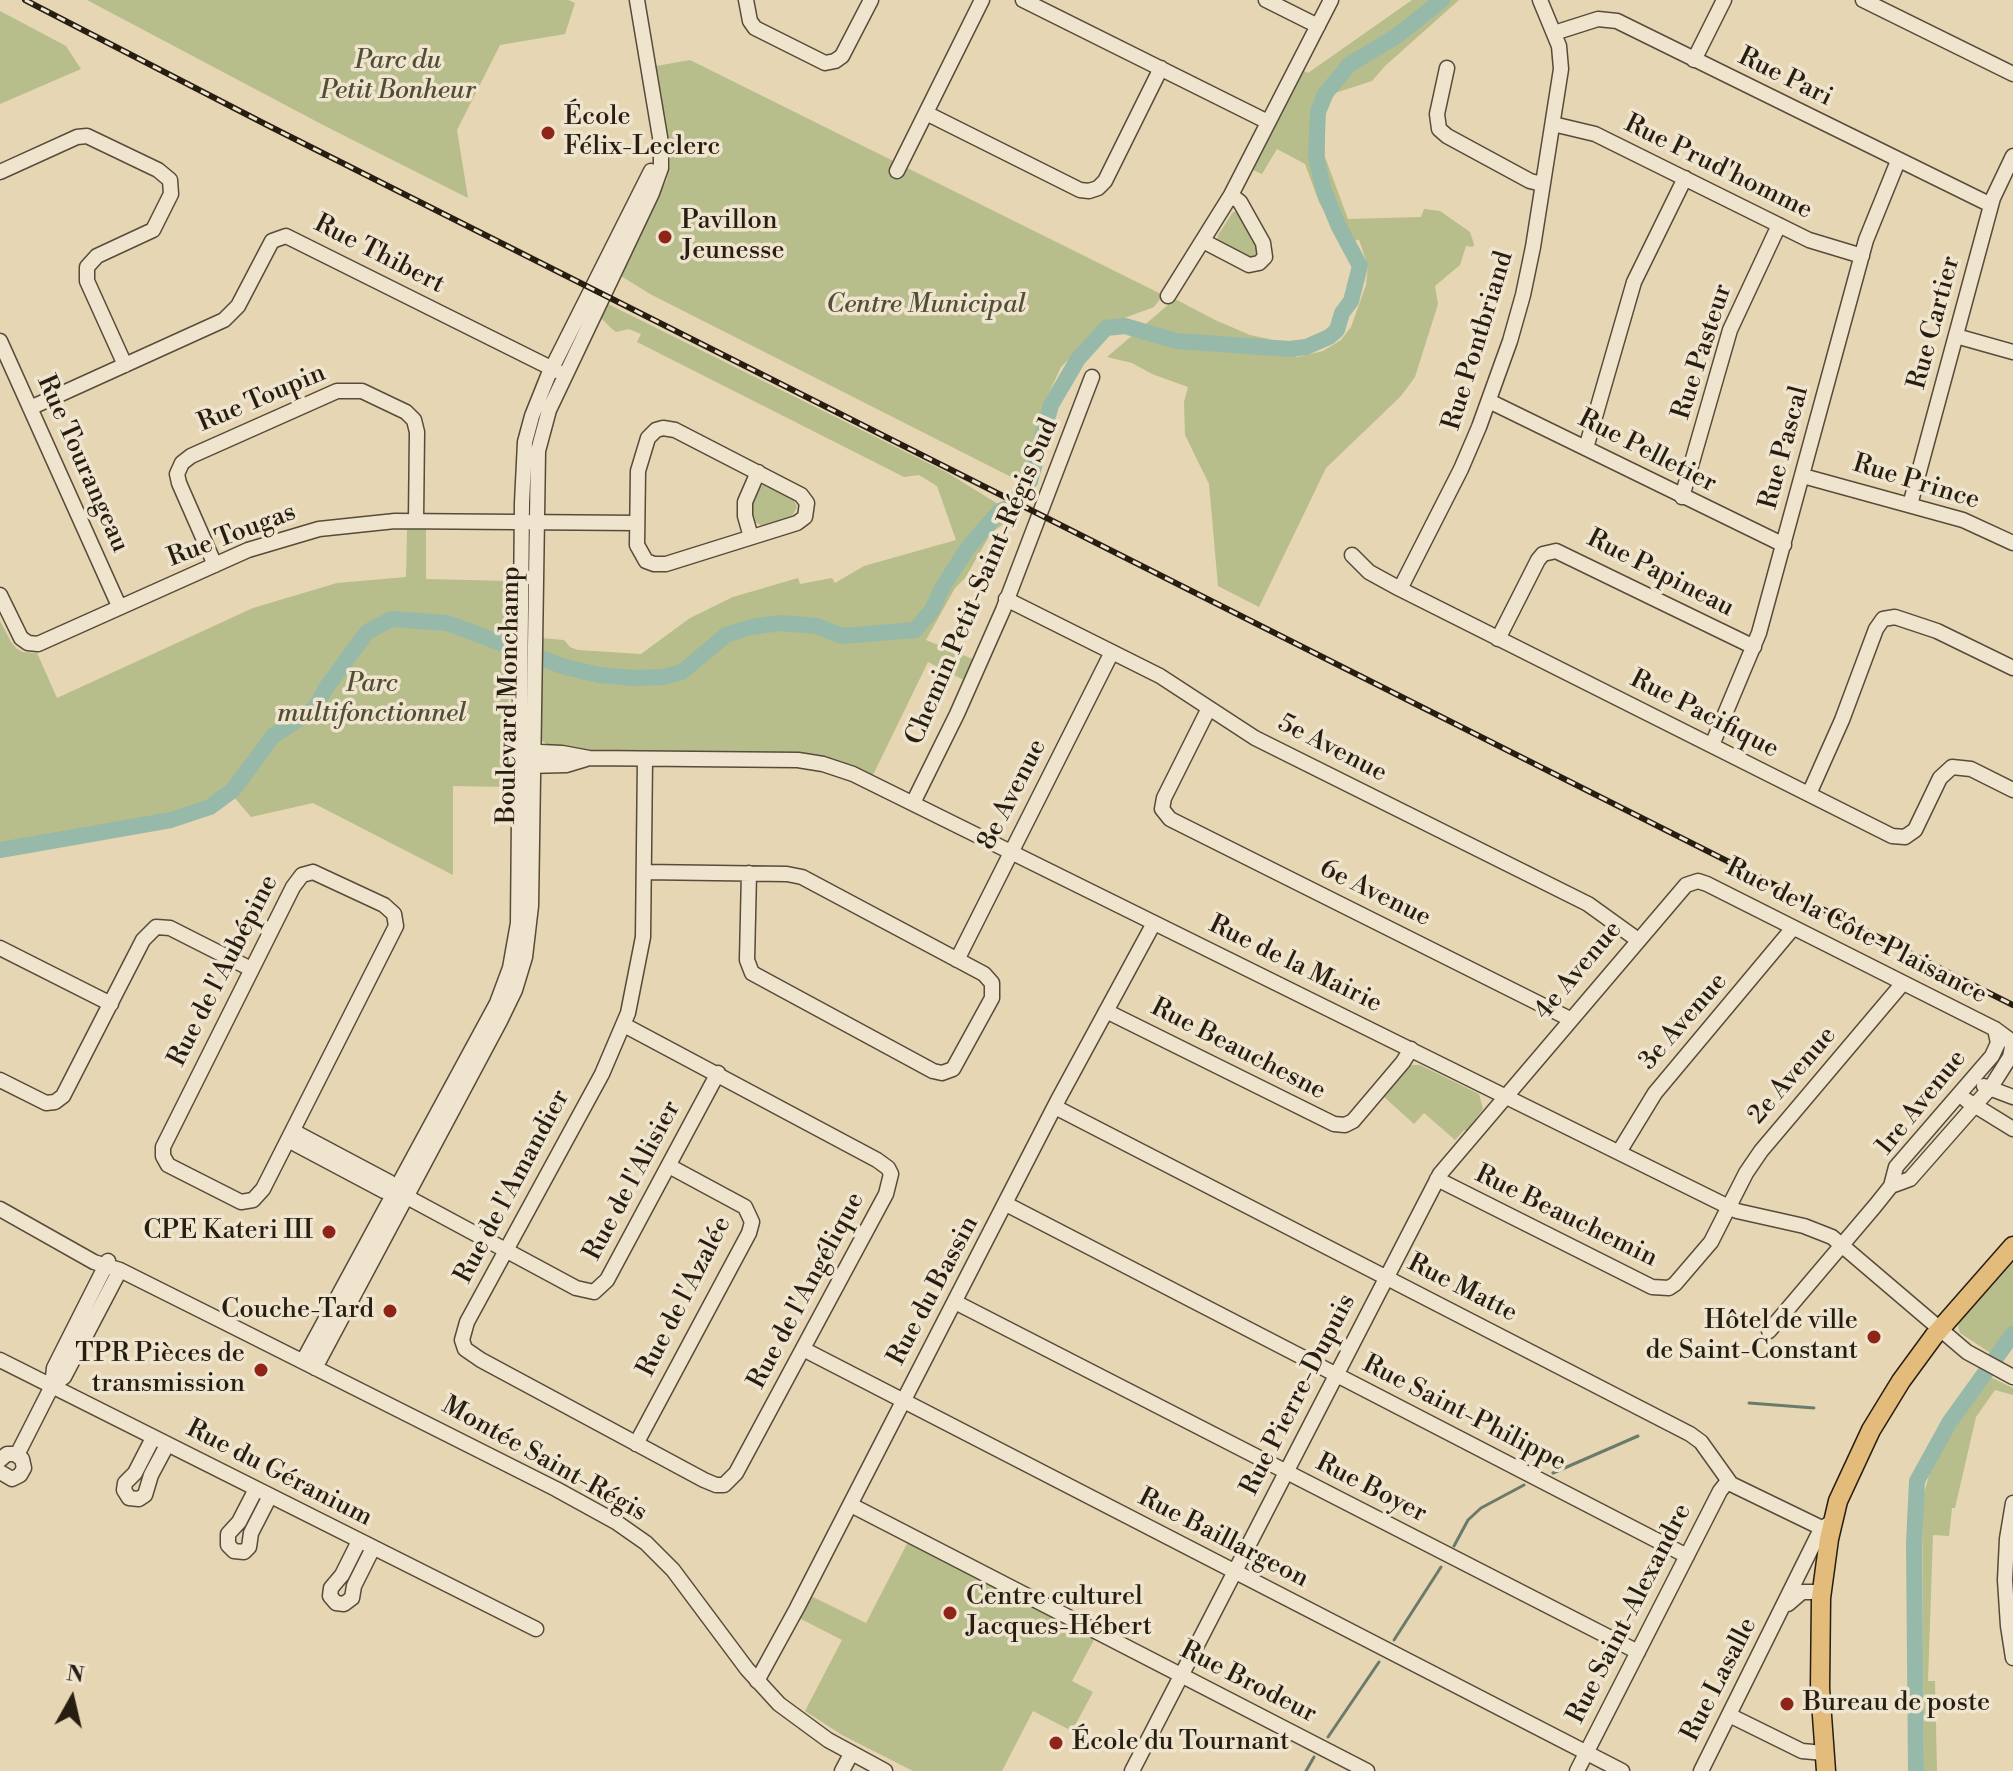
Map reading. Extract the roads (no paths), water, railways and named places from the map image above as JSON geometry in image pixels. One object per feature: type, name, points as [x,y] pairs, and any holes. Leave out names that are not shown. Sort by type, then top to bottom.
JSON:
[{"type":"main road","points":[[1825,1762],[1819,1667],[1828,1527],[1848,1476],[1901,1381],[1940,1329],[2013,1246]]},
{"type":"street","name":"Boulevard Monchamp","points":[[558,372],[651,171],[652,144],[627,0]]},
{"type":"street","name":"Boulevard Monchamp","points":[[309,1365],[399,1193],[500,1021],[523,967],[531,917],[526,758],[528,522],[525,442],[532,416],[607,290],[661,168],[661,143],[637,0]]},
{"type":"street","points":[[746,0],[750,21],[755,28],[825,63],[842,56],[871,0]]},
{"type":"street","points":[[897,171],[982,0]]},
{"type":"street","points":[[1023,0],[1268,122]]},
{"type":"street","points":[[1266,0],[1318,26]]},
{"type":"street","points":[[1168,296],[1231,195],[1331,0]]},
{"type":"street","name":"Rue Pontbriand","points":[[1400,589],[1461,469],[1489,401],[1519,309],[1533,247],[1561,69],[1559,46],[1540,0]]},
{"type":"street","points":[[1694,60],[1724,0]]},
{"type":"street","points":[[1863,0],[2013,74]]},
{"type":"street","name":"Rue Pari","points":[[1554,33],[1598,19],[1609,19],[1991,205]]},
{"type":"street","points":[[926,113],[1080,190],[1089,191],[1105,181],[1161,68]]},
{"type":"street","points":[[1447,68],[1437,120],[1443,133],[1530,181],[1542,184]]},
{"type":"street","name":"Rue Prud'homme","points":[[1553,124],[1595,134],[1815,243],[1862,256]]},
{"type":"street","points":[[0,172],[77,137],[87,136],[158,170],[170,180],[171,194],[153,230],[97,256],[86,271],[90,287],[125,365]]},
{"type":"street","name":"Rue Cartier","points":[[1910,505],[1991,205],[2013,156]]},
{"type":"street","name":"Rue Pascal","points":[[1712,745],[1754,647],[1862,256],[1898,161]]},
{"type":"street","points":[[1586,448],[1634,282],[1685,178]]},
{"type":"street","points":[[1203,241],[1249,265],[1259,263],[1265,257],[1265,247],[1246,211],[1231,195]]},
{"type":"street","name":"Rue Pasteur","points":[[1682,497],[1730,330],[1779,225]]},
{"type":"street","name":"Rue Thibert","points":[[30,408],[230,316],[241,302],[272,241],[286,236],[558,372]]},
{"type":"street","points":[[1956,336],[2013,352]]},
{"type":"street","name":"Rue Tourangeau","points":[[0,341],[119,606]]},
{"type":"street","name":"Chemin Petit-Saint-Régis Sud","points":[[913,803],[961,707],[1043,510],[1092,377]]},
{"type":"street","name":"Rue Toupin","points":[[215,565],[179,483],[177,474],[182,463],[191,456],[337,391],[362,391],[406,412],[414,420],[417,432],[416,520]]},
{"type":"street","name":"Rue Pelletier","points":[[1489,401],[1784,545]]},
{"type":"street","points":[[656,430],[675,430],[758,472],[801,495],[808,507],[802,520],[666,564],[646,561],[639,551],[637,523],[640,460],[648,438],[656,430]]},
{"type":"street","points":[[751,537],[745,502],[758,472]]},
{"type":"street","name":"Rue Prince","points":[[1803,476],[1963,520],[2013,543]]},
{"type":"street","name":"Rue Tougas","points":[[0,595],[18,634],[33,644],[46,641],[257,547],[319,529],[416,520],[637,523]]},
{"type":"street","name":"Rue Papineau","points":[[1498,639],[1538,560],[1543,554],[1556,551],[1754,647]]},
{"type":"street","name":"Rue Pacifique","points":[[1352,555],[1369,572],[1400,589],[1886,834],[1901,838],[1915,830],[1940,778],[1952,767],[1971,769],[2013,790]]},
{"type":"street","name":"5e Avenue","points":[[1006,599],[1160,676],[1268,744],[1588,904],[1638,940]]},
{"type":"street","points":[[1809,794],[1842,720],[1876,629],[1883,619],[1895,617],[1937,631],[2013,668]]},
{"type":"street","name":"8e Avenue","points":[[957,960],[1112,652]]},
{"type":"street","name":"6e Avenue","points":[[1209,708],[1164,798],[1162,809],[1170,819],[1570,1019]]},
{"type":"street","name":"Rue de la Mairie","points":[[526,758],[568,753],[589,758],[789,760],[815,763],[853,774],[1729,1207],[1749,1215],[1812,1228],[1842,1244],[1978,1359],[2008,1375]]},
{"type":"street","name":"Rue de l'Amandier","points":[[645,759],[641,949],[624,1025],[602,1074],[464,1329],[462,1340],[465,1349],[481,1360],[711,1484],[724,1485]]},
{"type":"street","name":"Rue de l'Aubépine","points":[[313,872],[384,905],[394,914],[394,929],[290,1136],[260,1194],[245,1202],[173,1168],[163,1156],[164,1143],[293,887],[305,873],[313,872]]},
{"type":"street","points":[[644,872],[749,873],[787,874],[802,877],[989,978],[993,993],[956,1065],[950,1071],[938,1073],[752,973],[747,955],[749,873]]},
{"type":"street","name":"4e Avenue","points":[[1505,1096],[1677,894],[1694,881]]},
{"type":"street","name":"Rue de la Côte-Plaisance","points":[[1694,881],[1707,884],[1995,1029]]},
{"type":"street","name":"Rue du Bassin","points":[[757,1681],[1154,923]]},
{"type":"street","points":[[0,1080],[42,1102],[59,1100],[66,1092],[145,936],[156,927],[170,928],[251,969]]},
{"type":"street","name":"3e Avenue","points":[[1619,1152],[1655,1093],[1793,928]]},
{"type":"street","points":[[0,948],[111,1004]]},
{"type":"street","name":"2e Avenue","points":[[1729,1207],[1761,1151],[1903,983]]},
{"type":"street","name":"Rue Beauchesne","points":[[1106,1011],[1329,1123],[1340,1125],[1353,1121],[1411,1049]]},
{"type":"street","name":"Rue de l'Angélique","points":[[624,1025],[877,1160],[891,1174],[886,1194],[803,1349],[736,1473],[724,1485]]},
{"type":"street","name":"1re Avenue","points":[[1769,1331],[1891,1186],[1896,1167],[1996,1049],[1998,1036],[1995,1029]]},
{"type":"street","name":"1re Avenue","points":[[1891,1186],[1910,1179],[1991,1087],[2006,1064],[2012,1047],[2007,1037],[1995,1029]]},
{"type":"street","name":"Rue de l'Alisier","points":[[290,1136],[384,1191],[399,1193],[588,1292],[599,1289],[607,1280],[718,1073]]},
{"type":"street","points":[[1973,1079],[1982,1086],[2013,1097]]},
{"type":"street","points":[[1959,1095],[2013,1129]]},
{"type":"street","name":"Rue Pierre-Dupuis","points":[[1132,1771],[1437,1179],[1505,1096]]},
{"type":"street","name":"Rue Matte","points":[[1055,1107],[1697,1438],[1728,1481],[1828,1527]]},
{"type":"street","name":"Rue de l'Azalée","points":[[636,1444],[749,1233],[752,1222],[745,1207],[669,1166]]},
{"type":"street","name":"Rue Beauchemin","points":[[1437,1179],[1661,1289],[1675,1284],[1707,1247],[1729,1207]]},
{"type":"street","name":"Rue Saint-Philippe","points":[[1006,1204],[1687,1556]]},
{"type":"street","name":"Montée Saint-Régis","points":[[0,1209],[85,1246],[111,1265],[571,1496],[627,1529],[673,1570],[757,1681],[797,1718],[851,1754],[885,1771]]},
{"type":"street","points":[[17,1455],[52,1386],[64,1377],[111,1265]]},
{"type":"street","name":"Rue Boyer","points":[[955,1302],[1638,1652]]},
{"type":"street","name":"Rue Baillargeon","points":[[803,1349],[1622,1771]]},
{"type":"street","name":"Rue du Géranium","points":[[0,1360],[536,1629]]},
{"type":"street","points":[[0,1460],[7,1454],[17,1455],[24,1463],[20,1475],[8,1478],[0,1472]]},
{"type":"street","name":"Rue Saint-Alexandre","points":[[1577,1771],[1728,1481]]},
{"type":"street","points":[[2013,1503],[2005,1580],[2013,1658]]},
{"type":"street","name":"Rue Brodeur","points":[[851,1505],[1367,1771]]},
{"type":"street","name":"Rue Lasalle","points":[[1701,1771],[1782,1610],[1828,1527]]},
{"type":"street","points":[[359,1541],[342,1575],[331,1588],[330,1596],[336,1603],[350,1601],[355,1582],[373,1548]]},
{"type":"street","name":"Rue Lasalle","points":[[1782,1610],[1802,1592],[1822,1592]]},
{"type":"street","points":[[1729,1715],[1825,1762]]},
{"type":"street","points":[[842,1771],[851,1754]]},
{"type":"waterway","points":[[0,850],[171,820],[210,807],[233,790],[273,736],[315,708],[367,632],[392,619],[447,623],[565,667],[599,675],[633,678],[663,677],[682,672],[726,635],[751,627],[780,623],[817,626],[842,636],[915,630],[932,610],[969,546],[1000,511],[1010,507],[1030,481],[1051,405],[1078,359],[1106,328],[1125,326],[1176,341],[1290,349],[1306,347],[1337,330],[1342,313],[1351,301],[1360,266],[1324,191],[1316,157],[1318,112],[1325,94],[1349,65],[1398,35],[1442,0]]},
{"type":"waterway","points":[[1916,1771],[1914,1543],[1917,1481],[1949,1423],[2013,1334]]},
{"type":"waterway","points":[[1749,1403],[1814,1408]]},
{"type":"waterway","points":[[1553,1473],[1638,1436]]},
{"type":"waterway","points":[[1454,1546],[1468,1520],[1481,1508],[1524,1485]]},
{"type":"waterway","points":[[1394,1640],[1441,1567]]},
{"type":"waterway","points":[[1328,1737],[1379,1662]]},
{"type":"waterway","points":[[1306,1771],[1314,1757]]},
{"type":"railway","points":[[25,0],[2013,1005]]},
{"type":"place","name":"École Félix-Leclerc","points":[[548,133]]},
{"type":"place","name":"Pavillon Jeunesse","points":[[665,237]]},
{"type":"place","name":"CPE Kateri III","points":[[329,1232]]},
{"type":"place","name":"Couche-Tard","points":[[390,1311]]},
{"type":"place","name":"Hôtel de ville de Saint-Constant","points":[[1874,1337]]},
{"type":"place","name":"TPR Pièces de transmission","points":[[261,1370]]},
{"type":"place","name":"Centre culturel Jacques-Hébert","points":[[950,1613]]},
{"type":"place","name":"Bureau de poste","points":[[1787,1704]]},
{"type":"place","name":"École du Tournant","points":[[1056,1743]]},
{"type":"park label","name":"Parc du Petit Bonheur","points":[[398,77]]},
{"type":"park label","name":"Centre Municipal","points":[[926,306]]},
{"type":"park label","name":"Parc multifonctionnel","points":[[372,700]]}]
